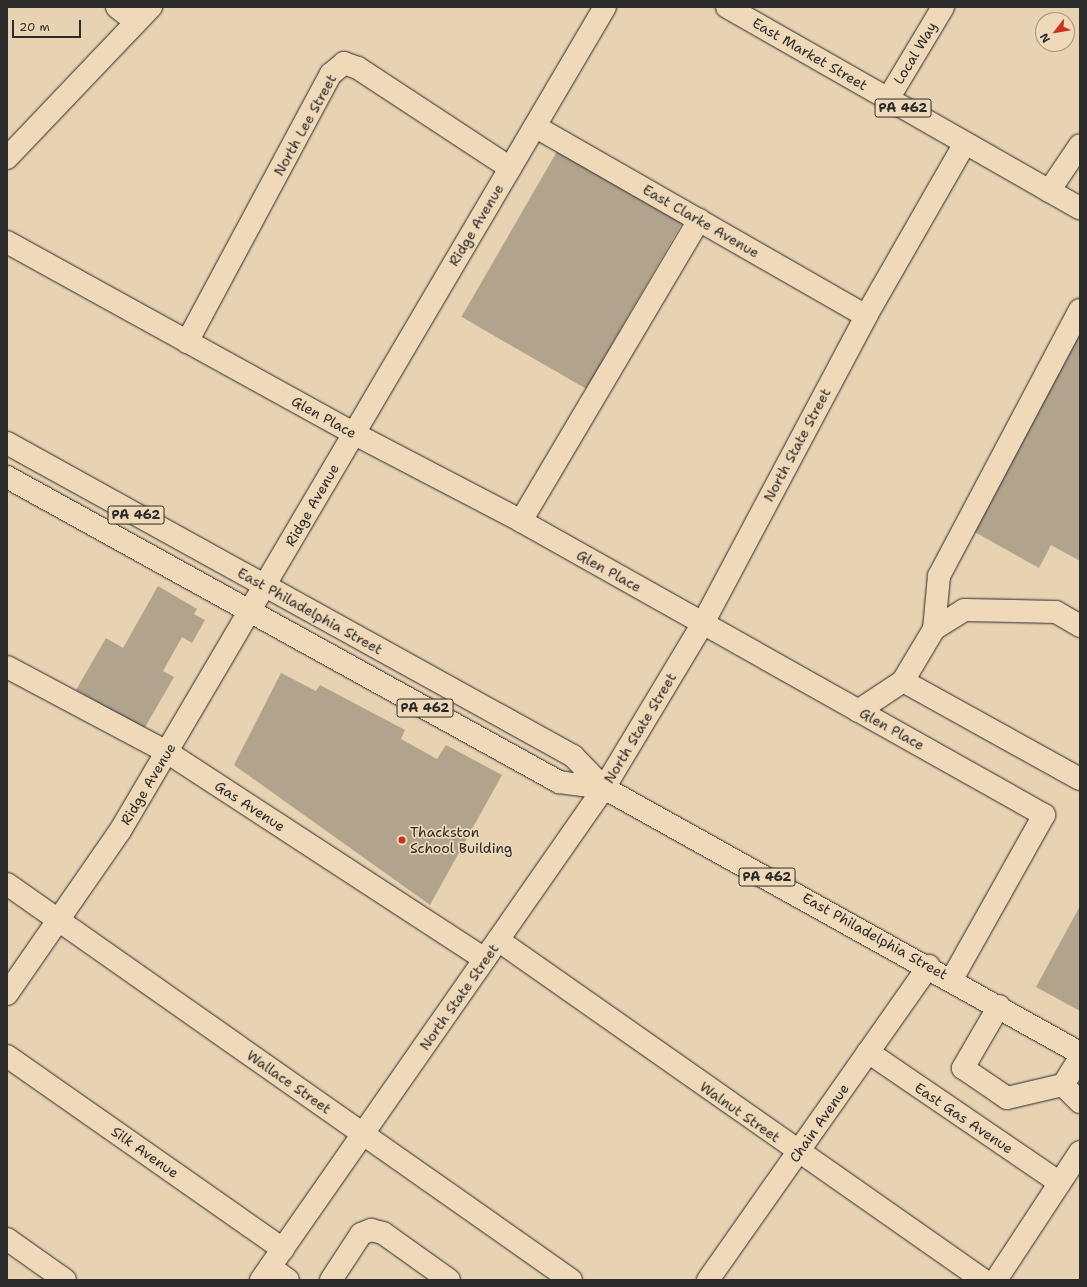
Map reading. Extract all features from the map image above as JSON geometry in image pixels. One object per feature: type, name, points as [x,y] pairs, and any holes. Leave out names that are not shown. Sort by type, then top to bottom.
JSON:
[{"type":"street","points":[[117,7],[136,22]]},
{"type":"street","points":[[7,158],[152,7]]},
{"type":"street","name":"Ridge Avenue","points":[[7,994],[60,921],[120,831],[266,586],[353,433],[510,168],[536,127],[605,7]]},
{"type":"street","name":"East Market Street","points":[[727,7],[1080,208]]},
{"type":"street","name":"Local Way","points":[[888,99],[943,7]]},
{"type":"street","name":"North Lee Street","points":[[188,342],[331,74],[344,63],[358,68],[510,168]]},
{"type":"street","name":"East Clarke Avenue","points":[[536,127],[866,316]]},
{"type":"street","name":"North State Street","points":[[265,1274],[604,788],[703,623],[866,316],[965,143]]},
{"type":"street","points":[[1049,191],[1080,145]]},
{"type":"street","points":[[521,521],[699,220]]},
{"type":"street","name":"Glen Place","points":[[7,242],[353,433],[521,521],[1044,815],[952,979]]},
{"type":"street","points":[[858,711],[902,682],[934,629],[939,576],[1080,310]]},
{"type":"street","name":"East Philadelphia Street","points":[[7,444],[573,756],[604,788],[929,966],[1080,1053]]},
{"type":"street","name":"East Philadelphia Street","points":[[7,477],[558,782],[604,788]]},
{"type":"street","points":[[934,629],[964,610],[1056,612],[1080,626]]},
{"type":"street","name":"Gas Avenue","points":[[7,667],[167,752],[485,959]]},
{"type":"street","points":[[902,682],[1080,779]]},
{"type":"street","name":"Wallace Street","points":[[7,884],[570,1280]]},
{"type":"street","name":"Walnut Street","points":[[498,940],[798,1153],[983,1280]]},
{"type":"street","name":"Chain Avenue","points":[[708,1280],[929,966]]},
{"type":"street","points":[[999,1006],[963,1068],[1007,1098],[1063,1085],[1080,1058]]},
{"type":"street","name":"East Gas Avenue","points":[[868,1052],[1060,1183]]},
{"type":"street","name":"Silk Avenue","points":[[7,1056],[283,1249]]},
{"type":"street","points":[[1063,1085],[1080,1102]]},
{"type":"street","points":[[996,1280],[1080,1152]]},
{"type":"street","points":[[331,1280],[361,1234],[371,1230],[383,1233],[449,1280]]},
{"type":"street","points":[[7,1239],[65,1280]]},
{"type":"street","points":[[265,1274],[288,1280]]},
{"type":"building","points":[[559,148],[684,220],[586,389],[462,317]]},
{"type":"building","points":[[1080,334],[1080,561],[1051,545],[1039,568],[971,530]]},
{"type":"building","points":[[158,586],[197,609],[194,614],[205,620],[192,643],[182,637],[163,671],[174,677],[144,729],[76,690],[106,638],[123,648]]},
{"type":"building","name":"Thackston School Building","points":[[281,673],[316,691],[320,685],[405,730],[401,739],[437,759],[446,745],[502,775],[430,905],[234,765]]},
{"type":"building","points":[[1080,906],[1080,1011],[1036,987]]},
{"type":"place","name":"Thackston School Building","points":[[402,840]]}]
